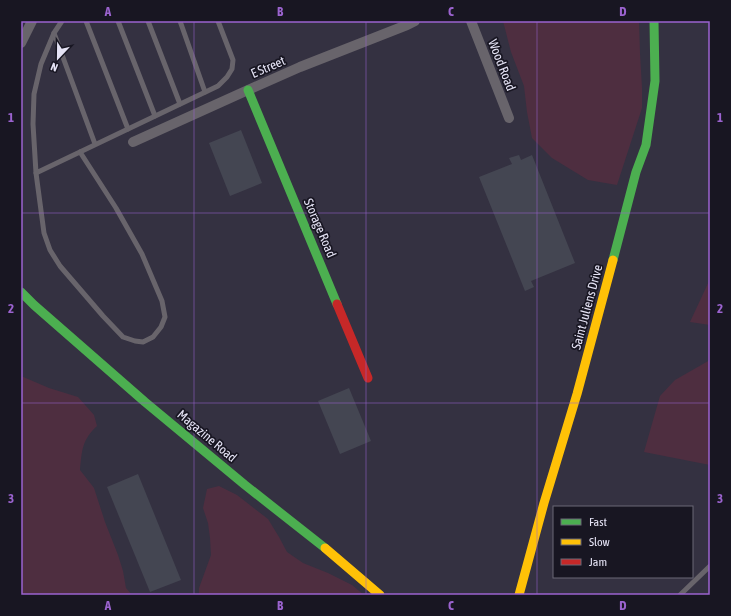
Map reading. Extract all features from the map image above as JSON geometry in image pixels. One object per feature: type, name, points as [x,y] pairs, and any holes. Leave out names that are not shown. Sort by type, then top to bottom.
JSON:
[{"type":"street","points":[[21,43],[32,21]]},
{"type":"street","name":"E Street","points":[[133,142],[300,67],[415,21]]},
{"type":"street","name":"Wood Road","points":[[471,21],[509,118]]},
{"type":"street","name":"Saint Juliens Drive","points":[[519,595],[544,503],[577,394],[636,172],[646,144],[655,81],[654,21]]},
{"type":"street","name":"Storage Road","points":[[248,90],[368,378]]},
{"type":"street","name":"Magazine Road","points":[[21,292],[146,402],[245,485],[342,562],[380,595]]},
{"type":"lane","points":[[62,21],[54,33],[41,64],[34,94],[33,124],[36,173],[44,233],[50,250],[60,266],[103,316],[123,337],[134,341],[143,342],[153,337],[161,327],[165,317],[162,301],[142,254],[116,208],[80,152]]},
{"type":"lane","points":[[86,21],[128,129]]},
{"type":"lane","points":[[118,21],[156,116]]},
{"type":"lane","points":[[148,21],[180,104]]},
{"type":"lane","points":[[180,21],[205,92]]},
{"type":"lane","points":[[36,173],[218,86],[227,77],[232,69],[233,60],[218,21]]},
{"type":"lane","points":[[54,33],[95,144]]},
{"type":"lane","points":[[680,595],[710,566]]},
{"type":"shaded area","points":[[503,21],[639,21],[642,108],[617,185],[588,180],[552,158],[532,138],[524,86],[511,52]]},
{"type":"shaded area","points":[[710,279],[710,325],[690,322]]},
{"type":"shaded area","points":[[710,360],[710,465],[644,452],[660,396],[675,380]]},
{"type":"shaded area","points":[[21,376],[49,388],[78,397],[94,415],[97,426],[88,436],[84,446],[80,470],[94,488],[118,555],[126,588],[132,595],[21,595]]},
{"type":"shaded area","points":[[219,486],[237,495],[268,519],[287,552],[303,563],[352,585],[364,595],[199,595],[199,588],[211,555],[208,523],[203,508],[207,489]]},
{"type":"building","points":[[241,130],[262,183],[230,196],[209,143]]},
{"type":"building","points":[[519,155],[521,160],[532,155],[575,263],[531,281],[534,287],[525,291],[479,177],[512,164],[509,158]]},
{"type":"building","points":[[349,388],[371,441],[340,454],[318,401]]},
{"type":"building","points":[[138,474],[181,580],[150,592],[107,487]]},
{"type":"traffic: fast","points":[[613,260],[636,172],[646,145],[655,81],[654,21]]},
{"type":"traffic: fast","points":[[248,90],[337,304]]},
{"type":"traffic: fast","points":[[21,292],[145,402],[245,485],[325,548]]},
{"type":"traffic: slow","points":[[519,595],[544,503],[577,394],[613,260]]},
{"type":"traffic: slow","points":[[325,548],[380,595]]},
{"type":"traffic: jam","points":[[337,304],[368,378]]}]
